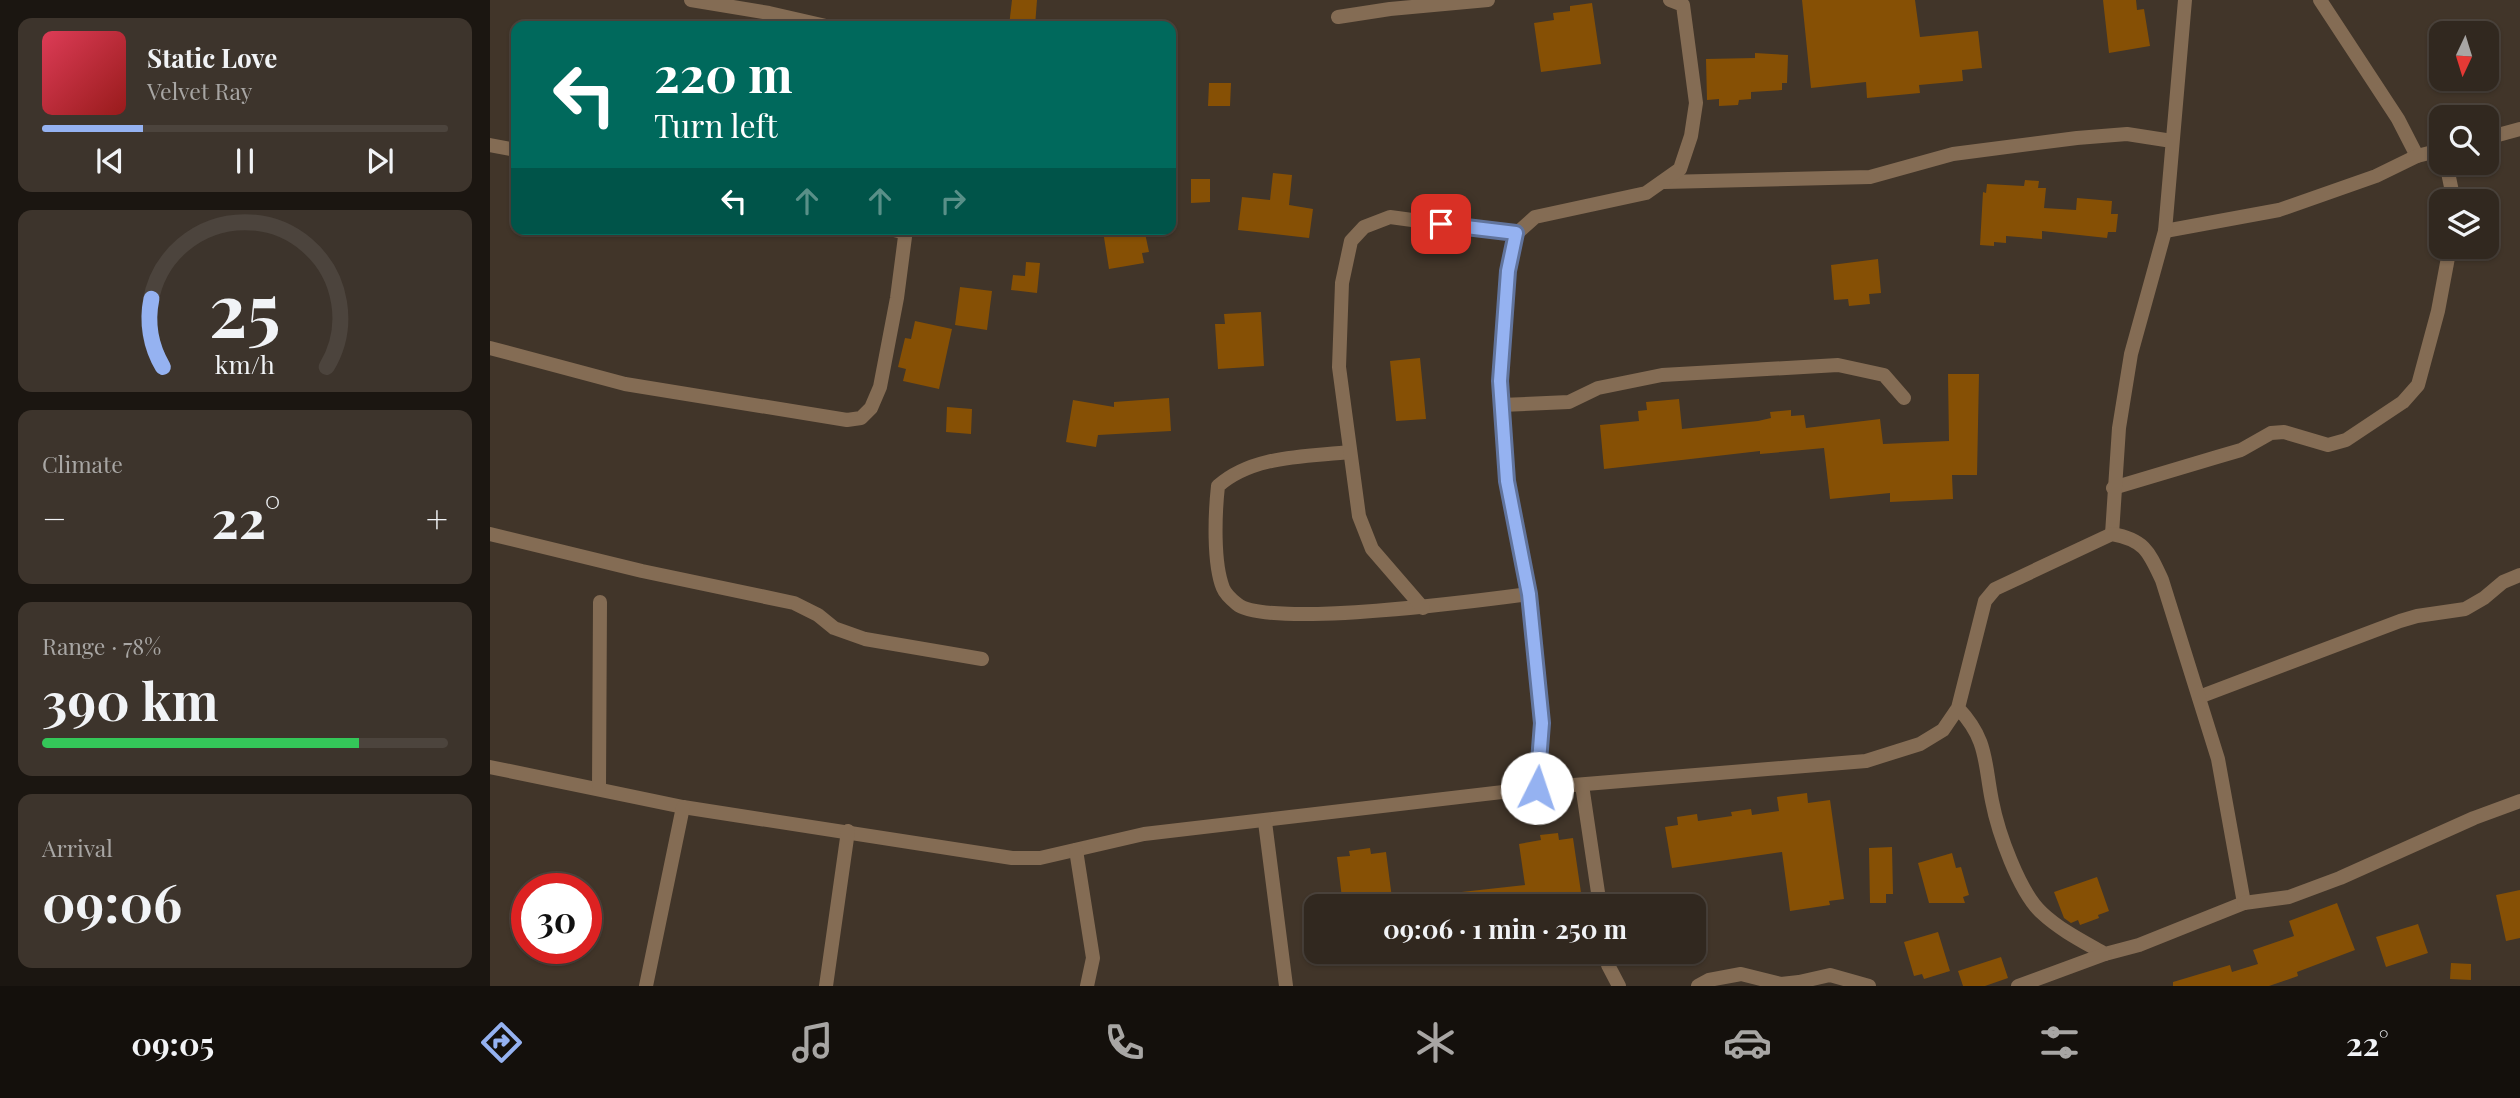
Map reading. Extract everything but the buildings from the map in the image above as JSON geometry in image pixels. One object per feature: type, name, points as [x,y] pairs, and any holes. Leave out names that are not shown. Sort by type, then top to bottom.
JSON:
[{"type":"street","points":[[691,0],[804,21]]},
{"type":"street","points":[[1338,17],[1488,0]]},
{"type":"street","points":[[2112,534],[2119,428],[2131,354],[2165,231],[2185,0]]},
{"type":"street","points":[[2320,0],[2398,119],[2417,156]]},
{"type":"street","points":[[1537,788],[1542,723],[1529,594],[1507,481],[1501,405],[1500,381],[1508,271],[1516,233],[1535,217],[1646,193],[1681,169],[1691,136],[1696,103],[1680,2]]},
{"type":"street","points":[[2499,135],[2520,129]]},
{"type":"street","points":[[1664,182],[1870,177],[1953,154],[2077,138],[2127,134],[2172,141]]},
{"type":"street","points":[[490,145],[511,149]]},
{"type":"street","points":[[2165,231],[2279,210],[2376,176],[2429,153]]},
{"type":"street","points":[[1423,608],[1372,549],[1359,516],[1339,367],[1342,282],[1351,242],[1364,227],[1390,217],[1516,233]]},
{"type":"street","points":[[490,348],[625,384],[847,421],[861,418],[871,408],[880,387],[905,235]]},
{"type":"street","points":[[2113,488],[2190,464],[2230,455],[2272,433],[2284,432],[2328,445],[2346,440],[2403,402],[2418,385],[2449,259]]},
{"type":"street","points":[[1501,405],[1569,402],[1598,387],[1662,375],[1838,365],[1884,375],[1904,398]]},
{"type":"street","points":[[1350,452],[1246,467],[1218,486],[1218,562],[1223,589],[1239,606],[1255,611],[1289,614],[1423,608],[1529,594]]},
{"type":"street","points":[[490,534],[642,571],[794,603],[818,615],[834,628],[865,639],[982,659]]},
{"type":"street","points":[[490,767],[683,807],[1012,858],[1040,858],[1144,834],[1537,788],[1866,761],[1920,744],[1943,730],[1958,708],[1985,601],[1995,589],[2112,534],[2132,538],[2151,555],[2171,608],[2218,759],[2244,903]]},
{"type":"street","points":[[2199,697],[2400,621],[2465,609],[2484,598],[2502,582],[2520,575]]},
{"type":"street","points":[[600,602],[600,789]]},
{"type":"street","points":[[1958,708],[1972,724],[1983,746],[1993,805],[2002,838],[2027,895],[2041,913],[2105,954]]},
{"type":"street","points":[[1582,785],[1598,894]]},
{"type":"street","points":[[2018,986],[2048,981],[2105,954],[2139,945],[2244,903],[2289,897],[2340,878],[2474,818],[2520,802]]},
{"type":"street","points":[[646,986],[683,807]]},
{"type":"street","points":[[1265,821],[1286,986]]},
{"type":"street","points":[[826,986],[848,831]]},
{"type":"street","points":[[1076,850],[1093,958],[1087,986]]},
{"type":"street","points":[[1608,964],[1619,986]]},
{"type":"street","points":[[1698,986],[1741,974],[1781,984],[1830,975],[1869,986]]},
{"type":"route","points":[[1441,224],[1516,233],[1508,271],[1500,381],[1507,481],[1529,594],[1542,723],[1537,788]]}]
